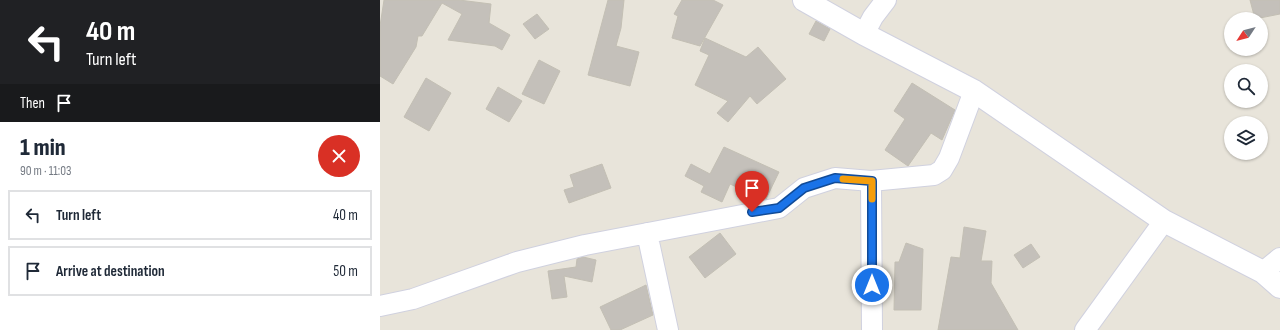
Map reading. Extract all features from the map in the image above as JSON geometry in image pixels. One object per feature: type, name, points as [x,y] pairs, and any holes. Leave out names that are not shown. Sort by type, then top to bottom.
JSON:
[{"type":"street","points":[[804,0],[864,34],[974,91],[1164,222],[1263,272],[1280,287]]},
{"type":"street","points":[[864,34],[873,17],[886,0]]},
{"type":"street","points":[[380,306],[413,299],[517,262],[585,245],[779,208],[804,188],[835,178],[872,181],[934,175],[942,170],[949,158],[974,91]]},
{"type":"street","points":[[872,181],[872,330]]},
{"type":"street","points":[[1085,330],[1164,222]]},
{"type":"street","points":[[646,233],[668,330]]},
{"type":"street","points":[[1263,272],[1280,258]]},
{"type":"building","points":[[384,0],[459,0],[491,4],[489,23],[510,35],[502,50],[495,46],[448,40],[462,14],[442,3],[422,36],[418,36],[416,47],[393,84],[380,76],[380,26]]},
{"type":"building","points":[[608,0],[624,0],[621,28],[616,46],[639,52],[630,86],[588,75]]},
{"type":"building","points":[[682,0],[713,0],[723,5],[700,46],[672,38],[678,16],[674,14]]},
{"type":"building","points":[[1250,0],[1280,0],[1280,14],[1268,16],[1268,12],[1253,12]]},
{"type":"building","points":[[537,14],[549,29],[535,39],[523,24]]},
{"type":"building","points":[[816,21],[830,29],[824,41],[809,34]]},
{"type":"building","points":[[705,38],[746,57],[758,47],[786,79],[757,104],[750,96],[728,122],[717,113],[728,101],[695,85],[709,55],[700,51]]},
{"type":"building","points":[[539,60],[560,71],[544,104],[522,94]]},
{"type":"building","points":[[426,78],[451,93],[429,131],[404,117]]},
{"type":"building","points":[[912,83],[955,110],[942,140],[931,133],[908,166],[885,150],[905,119],[894,111]]},
{"type":"building","points":[[498,87],[522,101],[509,122],[486,109]]},
{"type":"building","points":[[724,147],[779,172],[766,199],[730,184],[722,202],[701,192],[704,186],[685,176],[691,164],[710,174]]},
{"type":"building","points":[[602,164],[611,188],[569,203],[564,190],[574,187],[570,175]]},
{"type":"building","points":[[964,227],[986,231],[981,261],[992,261],[991,283],[1018,330],[938,330],[951,257],[960,258]]},
{"type":"building","points":[[720,233],[736,254],[705,278],[689,257]]},
{"type":"building","points":[[906,243],[923,249],[921,310],[894,310],[895,262],[899,262]]},
{"type":"building","points":[[1031,244],[1040,257],[1023,268],[1014,255]]},
{"type":"building","points":[[583,257],[596,260],[592,282],[564,276],[567,297],[552,299],[548,271],[576,267],[577,259]]},
{"type":"building","points":[[646,285],[653,315],[620,330],[611,330],[600,307]]},
{"type":"slow traffic","points":[[843,179],[872,181],[872,199]]},
{"type":"route","points":[[752,212],[779,208],[804,188],[835,178],[872,181],[872,285]]}]
